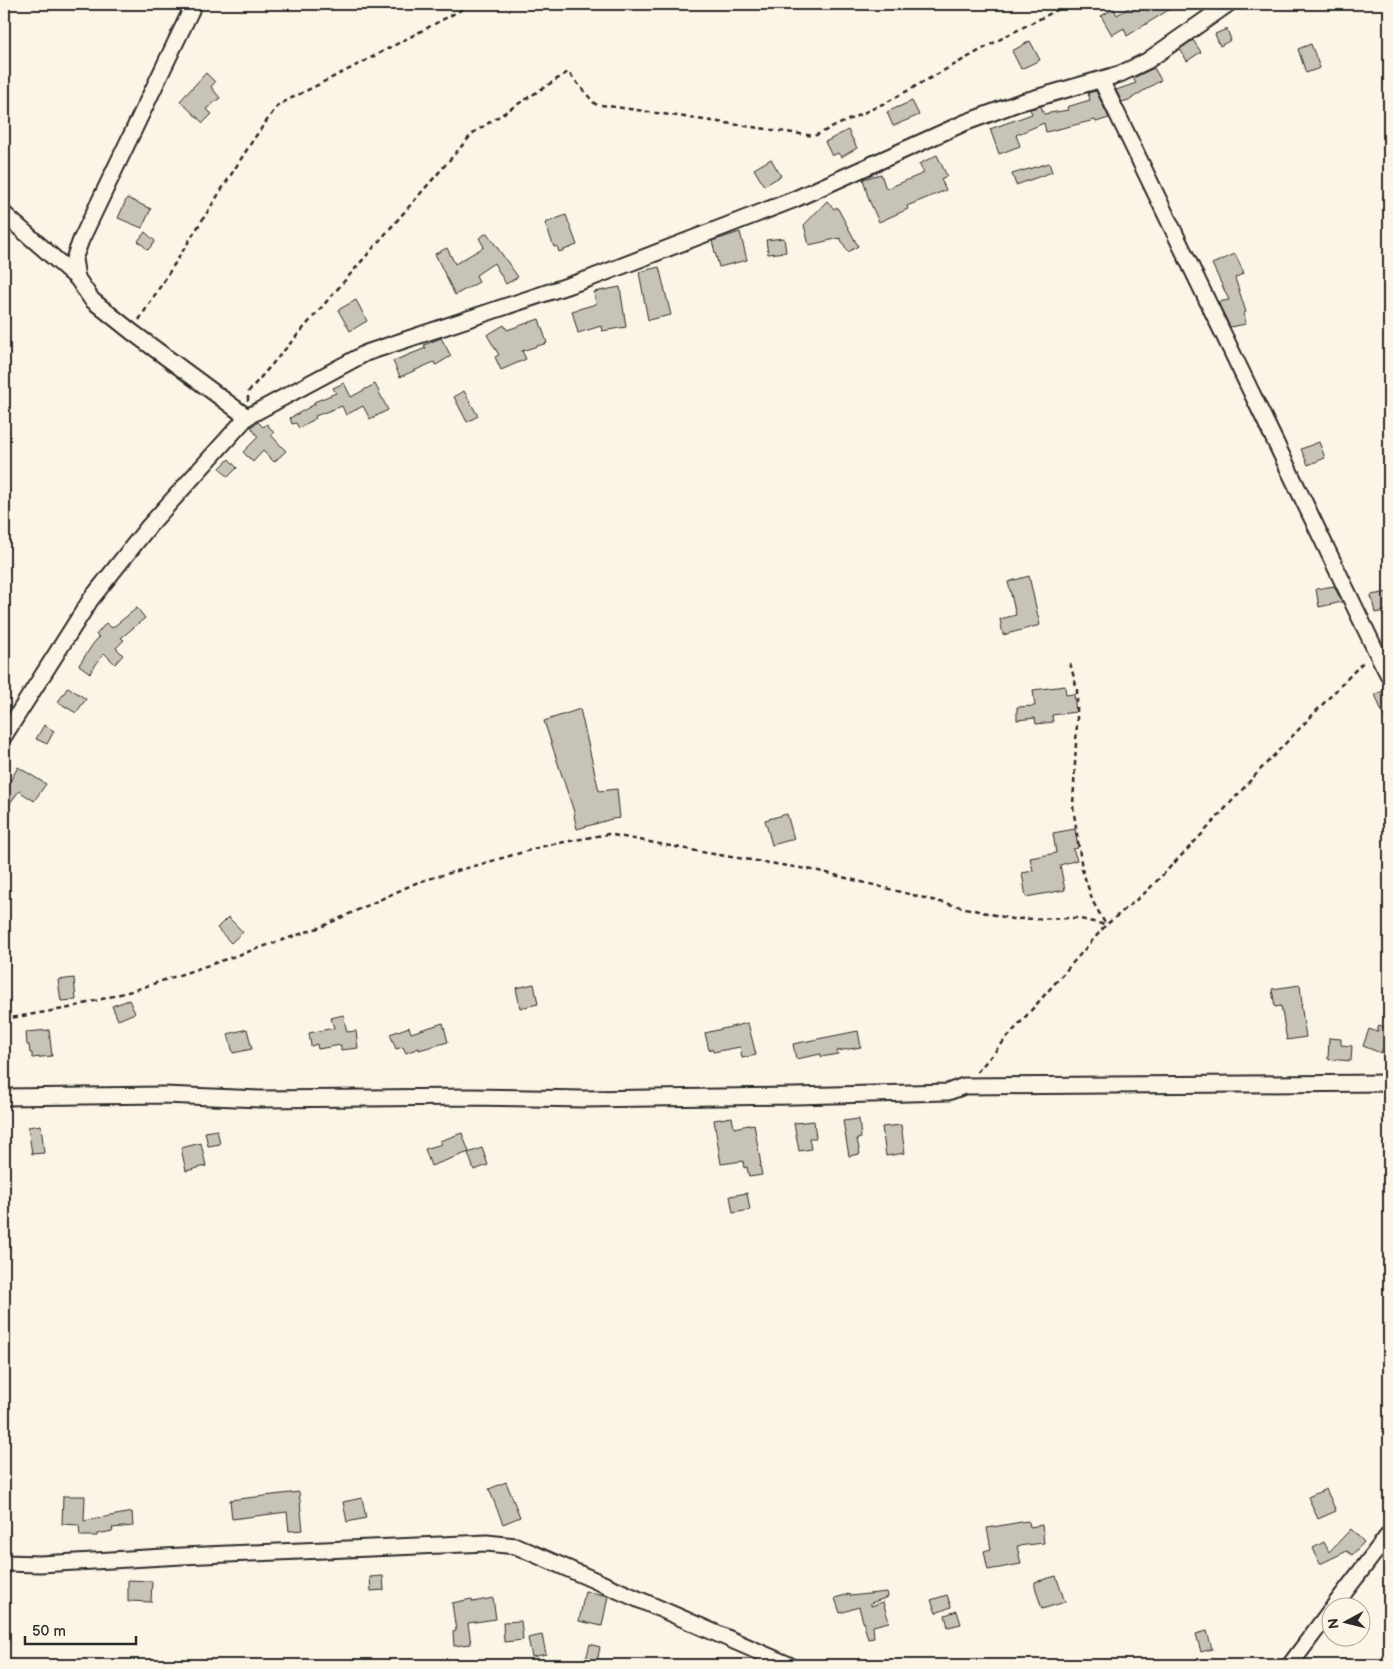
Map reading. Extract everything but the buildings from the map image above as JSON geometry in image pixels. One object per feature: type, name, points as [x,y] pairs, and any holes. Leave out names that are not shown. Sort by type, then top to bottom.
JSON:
[{"type":"street","points":[[77,278],[74,259],[81,240],[194,4]]},
{"type":"street","points":[[4,736],[91,599],[149,526],[247,417],[366,353],[591,278],[793,200],[964,123],[1018,103],[1120,74],[1146,61],[1228,4]]},
{"type":"street","points":[[1101,80],[1389,676]]},
{"type":"street","points":[[4,214],[77,278],[92,300],[247,417]]},
{"type":"street","points":[[4,1097],[164,1095],[260,1099],[443,1097],[584,1099],[948,1092],[964,1086],[1389,1083]]},
{"type":"street","points":[[1342,1596],[1389,1534]]},
{"type":"street","points":[[4,1563],[40,1564],[486,1543],[516,1546],[789,1665]]},
{"type":"street","points":[[1290,1665],[1320,1624]]},
{"type":"path","points":[[132,332],[253,140],[278,105],[472,4]]},
{"type":"path","points":[[247,417],[248,392],[473,133],[568,72],[594,104],[814,136],[889,101],[1006,36],[1069,4]]},
{"type":"path","points":[[964,1086],[1106,925],[1154,885],[1375,650]]},
{"type":"path","points":[[1070,663],[1077,689],[1073,806],[1082,869],[1093,902],[1106,925]]},
{"type":"path","points":[[4,1019],[69,1008],[135,990],[321,927],[418,882],[548,845],[608,834],[706,853],[818,871],[1012,919],[1076,918],[1106,925]]}]
